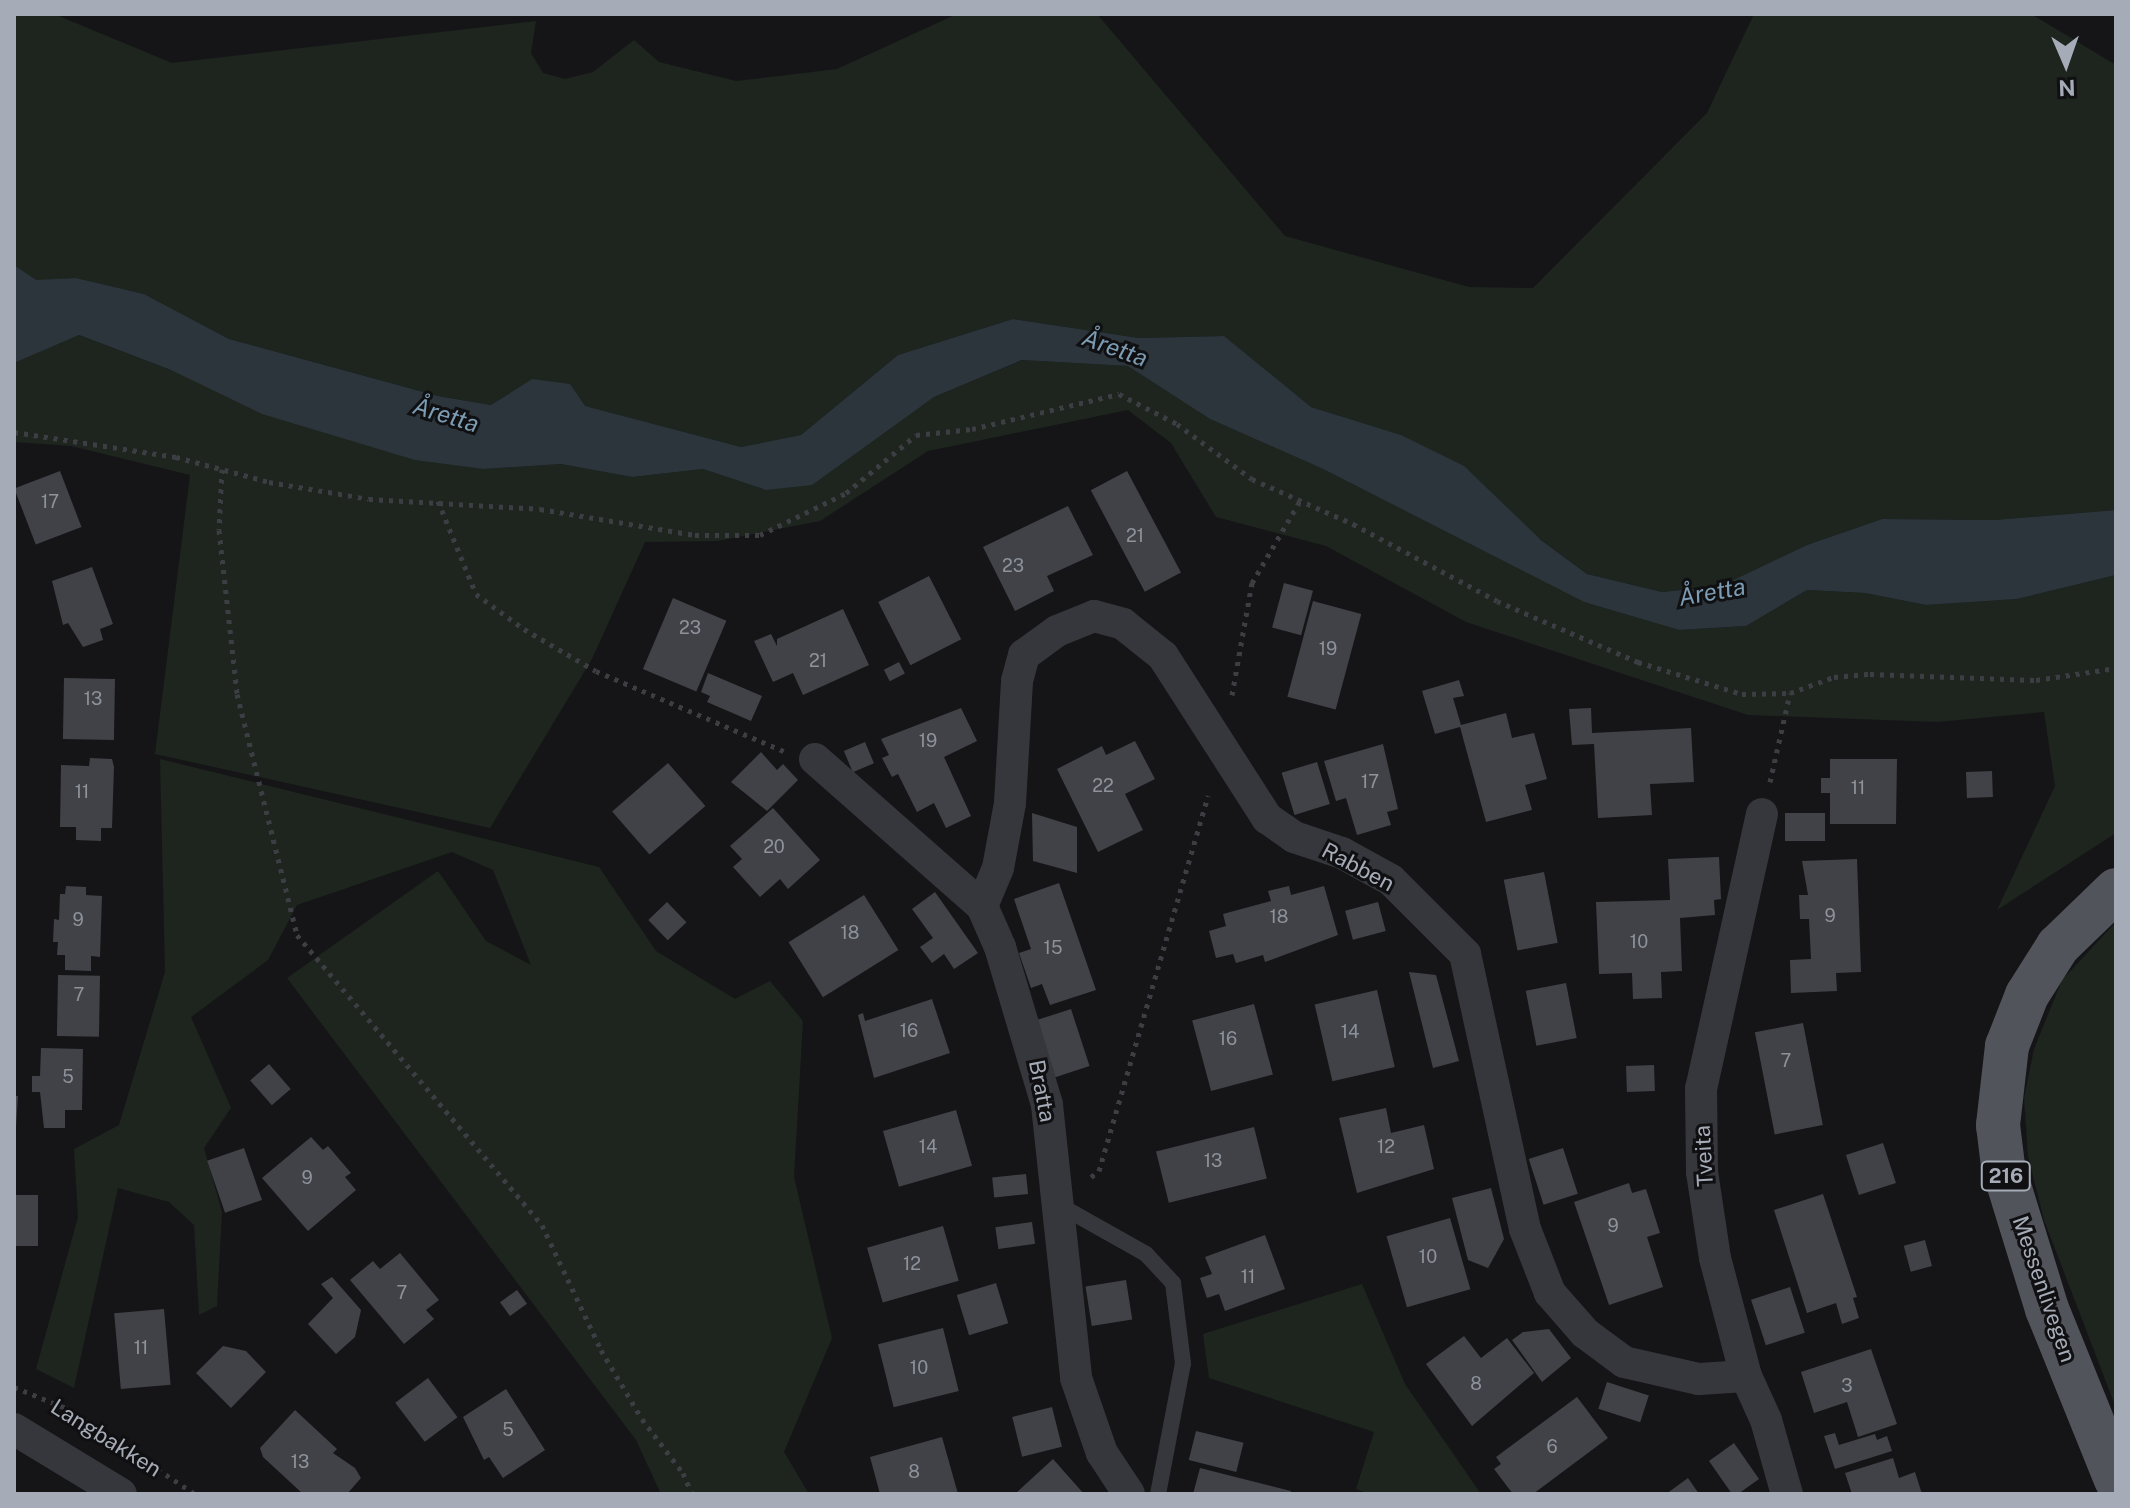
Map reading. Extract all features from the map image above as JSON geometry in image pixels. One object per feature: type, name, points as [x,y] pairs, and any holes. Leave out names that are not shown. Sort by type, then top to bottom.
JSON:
[{"type":"main road","name":"Messenlivegen","points":[[2116,890],[2058,946],[2027,995],[2007,1046],[1998,1125],[2003,1166],[2047,1309],[2116,1480]]},
{"type":"street","name":"Rabben","points":[[982,906],[998,868],[1010,803],[1017,681],[1024,655],[1057,631],[1094,616],[1123,624],[1163,656],[1267,818],[1294,837],[1342,853],[1391,880],[1465,954],[1525,1229],[1550,1293],[1585,1333],[1624,1362],[1699,1379],[1746,1376]]},
{"type":"street","name":"Bratta","points":[[807,759],[982,906],[1029,1031],[1047,1105],[1076,1378],[1102,1453],[1129,1494]]},
{"type":"street","name":"Tveita","points":[[1762,814],[1701,1089],[1702,1172],[1715,1258],[1746,1376],[1766,1420],[1787,1494]]},
{"type":"street","name":"Langbakken","points":[[14,1429],[121,1494]]},
{"type":"lane","points":[[1059,1205],[1146,1254],[1173,1283],[1183,1363],[1158,1494]]},
{"type":"path","points":[[14,432],[176,457],[369,499],[540,509],[695,535],[760,535],[846,493],[916,435],[972,429],[1119,394],[1177,424],[1252,479],[1301,499],[1497,601],[1638,662],[1742,694],[1790,693],[1834,677],[1870,674],[2036,680],[2116,668]]},
{"type":"path","points":[[222,469],[219,530],[237,694],[297,935],[542,1225],[601,1350],[642,1419],[683,1473],[692,1494]]},
{"type":"path","points":[[1059,1205],[1099,1171],[1222,747],[1252,583],[1301,499]]},
{"type":"path","points":[[438,501],[476,594],[524,629],[596,671],[807,759]]},
{"type":"path","points":[[1762,814],[1790,693]]},
{"type":"path","name":"Langbakken","points":[[14,1387],[66,1408],[195,1494]]},
{"type":"shaded area","points":[[14,14],[54,14],[172,63],[536,21],[531,53],[543,73],[565,79],[593,72],[634,40],[659,62],[736,81],[837,69],[957,14],[1097,14],[1285,236],[1469,287],[1533,288],[1707,113],[1754,14],[2031,14],[2116,65],[2116,510],[1994,520],[1882,519],[1807,545],[1721,586],[1662,592],[1587,574],[1401,435],[1311,407],[1223,336],[1139,338],[1013,319],[898,355],[801,435],[741,447],[584,406],[532,379],[491,405],[438,396],[229,339],[144,294],[76,278],[36,281],[14,265]]},
{"type":"shaded area","points":[[78,335],[171,370],[484,469],[561,464],[632,477],[703,469],[766,490],[874,437],[934,397],[1023,360],[1129,366],[1210,419],[1323,469],[1584,602],[1679,630],[1746,626],[1807,590],[1865,593],[1926,605],[2017,599],[2116,575],[2116,833],[1997,910],[2055,786],[2044,712],[1937,722],[1748,715],[1466,622],[1326,546],[1216,517],[1171,443],[1128,410],[928,451],[820,521],[718,541],[645,542],[592,659],[490,828],[155,754],[190,475],[71,446],[14,442],[14,363]]},
{"type":"shaded area","points":[[160,759],[599,867],[656,951],[735,999],[770,981],[803,1021],[794,1177],[832,1338],[784,1452],[809,1494],[661,1494],[636,1440],[287,978],[438,871],[486,941],[531,965],[493,870],[452,852],[297,905],[268,960],[191,1017],[231,1108],[204,1148],[222,1212],[217,1306],[199,1315],[194,1225],[169,1202],[118,1188],[74,1388],[36,1369],[78,1217],[74,1149],[119,1125],[165,972]]},
{"type":"shaded area","points":[[2116,922],[2116,1408],[2044,1220],[2028,1156],[2024,1098],[2034,1049],[2062,980]]},
{"type":"shaded area","points":[[1362,1284],[1405,1384],[1481,1494],[1369,1494],[1356,1489],[1374,1432],[1209,1378],[1203,1334]]},
{"type":"water","name":"Åretta","points":[[14,265],[36,280],[76,278],[144,294],[229,339],[438,396],[491,405],[532,379],[570,384],[585,406],[741,447],[801,435],[898,355],[1013,319],[1139,338],[1224,336],[1311,407],[1401,435],[1464,466],[1541,540],[1587,574],[1662,592],[1721,586],[1807,545],[1882,519],[1994,520],[2116,510],[2116,575],[2017,599],[1926,605],[1865,593],[1807,590],[1746,626],[1679,630],[1584,602],[1323,469],[1210,419],[1128,366],[1022,360],[934,397],[812,485],[766,490],[703,469],[632,477],[561,464],[484,469],[415,460],[262,414],[171,370],[79,335],[14,363]]},
{"type":"building","points":[[60,471],[82,527],[36,545],[14,489]]},
{"type":"building","points":[[1127,471],[1181,573],[1145,592],[1091,490]]},
{"type":"building","points":[[1068,506],[1093,555],[1047,576],[1054,591],[1015,611],[983,547]]},
{"type":"building","points":[[92,567],[113,624],[100,629],[103,640],[83,647],[68,623],[63,625],[52,581]]},
{"type":"building","points":[[929,576],[961,639],[910,665],[878,602]]},
{"type":"building","points":[[1284,583],[1313,591],[1301,635],[1272,627]]},
{"type":"building","points":[[673,598],[726,621],[696,692],[643,669]]},
{"type":"building","points":[[1313,601],[1361,614],[1336,710],[1287,697]]},
{"type":"building","points":[[843,609],[869,665],[803,695],[793,673],[773,682],[754,641],[771,634],[777,646],[777,639]]},
{"type":"building","points":[[899,662],[905,674],[890,681],[884,670]]},
{"type":"building","points":[[708,673],[762,696],[751,721],[707,702],[710,696],[701,692]]},
{"type":"building","points":[[64,678],[115,679],[114,740],[63,739]]},
{"type":"building","points":[[1459,680],[1464,696],[1453,698],[1461,725],[1506,713],[1512,738],[1534,733],[1547,779],[1525,785],[1532,810],[1486,822],[1460,727],[1435,734],[1422,691]]},
{"type":"building","points":[[961,708],[977,741],[944,757],[971,816],[946,828],[934,803],[917,812],[898,774],[892,777],[882,758],[889,755],[881,739]]},
{"type":"building","points":[[1591,708],[1592,733],[1691,728],[1694,782],[1650,784],[1652,815],[1598,818],[1594,744],[1572,745],[1569,709]]},
{"type":"building","points":[[1135,741],[1155,779],[1125,794],[1143,830],[1098,852],[1057,769],[1102,746],[1106,755]]},
{"type":"building","points":[[865,742],[874,763],[853,772],[844,751]]},
{"type":"building","points":[[1383,744],[1398,809],[1387,812],[1391,825],[1357,835],[1346,798],[1336,801],[1324,761]]},
{"type":"building","points":[[761,752],[777,770],[783,764],[798,780],[767,811],[731,782]]},
{"type":"building","points":[[90,758],[112,759],[114,767],[112,828],[101,828],[101,841],[76,840],[76,827],[60,827],[61,765],[89,766]]},
{"type":"building","points":[[1830,759],[1897,759],[1896,824],[1830,824],[1830,793],[1821,793],[1821,778],[1830,778]]},
{"type":"building","points":[[1317,762],[1330,804],[1294,815],[1282,773]]},
{"type":"building","points":[[668,763],[705,806],[650,855],[612,812]]},
{"type":"building","points":[[1992,771],[1993,797],[1967,798],[1966,772]]},
{"type":"building","points":[[773,808],[820,860],[788,889],[780,879],[760,897],[733,867],[742,859],[730,846]]},
{"type":"building","points":[[1032,813],[1077,827],[1077,873],[1033,861]]},
{"type":"building","points":[[1785,813],[1825,813],[1825,841],[1785,841]]},
{"type":"building","points":[[1719,857],[1721,899],[1714,900],[1715,915],[1680,918],[1682,971],[1661,972],[1662,998],[1633,999],[1632,973],[1599,974],[1596,902],[1670,900],[1668,859]]},
{"type":"building","points":[[1857,859],[1861,972],[1836,973],[1837,991],[1791,993],[1790,960],[1811,959],[1809,919],[1800,919],[1799,895],[1808,895],[1802,861]]},
{"type":"building","points":[[1544,872],[1558,943],[1517,951],[1504,880]]},
{"type":"building","points":[[1059,883],[1096,990],[1050,1005],[1042,984],[1031,988],[1019,953],[1031,949],[1014,899]]},
{"type":"building","points":[[66,886],[86,887],[86,895],[102,896],[100,957],[91,956],[91,971],[65,970],[65,955],[57,955],[58,942],[53,942],[54,919],[59,920],[60,894],[65,894]]},
{"type":"building","points":[[1289,886],[1291,895],[1324,886],[1338,935],[1265,962],[1263,955],[1236,963],[1233,954],[1216,958],[1209,931],[1226,926],[1223,914],[1271,901],[1268,891]]},
{"type":"building","points":[[935,892],[978,953],[954,969],[944,954],[932,963],[920,947],[933,938],[912,909]]},
{"type":"building","points":[[864,895],[898,950],[823,997],[789,942]]},
{"type":"building","points":[[667,902],[686,922],[668,940],[648,920]]},
{"type":"building","points":[[1378,902],[1386,931],[1353,940],[1345,911]]},
{"type":"building","points":[[1409,972],[1436,975],[1459,1061],[1433,1068]]},
{"type":"building","points":[[58,975],[100,976],[99,1037],[57,1036]]},
{"type":"building","points":[[1566,983],[1577,1038],[1536,1046],[1526,991]]},
{"type":"building","points":[[1377,990],[1395,1067],[1332,1081],[1315,1004]]},
{"type":"building","points":[[932,999],[950,1053],[874,1078],[858,1015],[863,1013],[865,1021]]},
{"type":"building","points":[[1254,1004],[1273,1075],[1211,1091],[1192,1021]]},
{"type":"building","points":[[1071,1009],[1090,1066],[1055,1077],[1037,1020]]},
{"type":"building","points":[[1803,1023],[1823,1125],[1775,1134],[1755,1032]]},
{"type":"building","points":[[41,1048],[83,1049],[82,1110],[65,1110],[65,1128],[44,1128],[40,1092],[32,1092],[32,1076],[40,1076]]},
{"type":"building","points":[[269,1064],[291,1089],[272,1105],[250,1080]]},
{"type":"building","points":[[1654,1065],[1655,1091],[1627,1092],[1626,1066]]},
{"type":"building","points":[[14,1096],[18,1096],[16,1127],[14,1127]]},
{"type":"building","points":[[1386,1108],[1391,1133],[1424,1125],[1434,1169],[1357,1193],[1339,1118]]},
{"type":"building","points":[[956,1110],[972,1166],[899,1187],[883,1131]]},
{"type":"building","points":[[1254,1127],[1267,1178],[1169,1203],[1156,1151]]},
{"type":"building","points":[[311,1137],[323,1150],[328,1146],[351,1173],[345,1177],[356,1190],[308,1231],[262,1178]]},
{"type":"building","points":[[1883,1143],[1896,1183],[1859,1195],[1846,1155]]},
{"type":"building","points":[[244,1148],[262,1200],[225,1213],[207,1161]]},
{"type":"building","points":[[1563,1148],[1578,1194],[1544,1205],[1529,1159]]},
{"type":"building","points":[[1026,1174],[1028,1194],[994,1197],[992,1178]]},
{"type":"building","points":[[1629,1183],[1632,1193],[1646,1189],[1660,1233],[1647,1237],[1663,1287],[1609,1305],[1574,1202]]},
{"type":"building","points":[[1491,1188],[1504,1239],[1488,1268],[1468,1260],[1452,1198]]},
{"type":"building","points":[[1823,1194],[1857,1297],[1853,1298],[1859,1318],[1842,1324],[1836,1303],[1807,1313],[1774,1210]]},
{"type":"building","points":[[14,1195],[38,1195],[38,1246],[14,1246]]},
{"type":"building","points":[[1450,1218],[1470,1289],[1407,1307],[1387,1236]]},
{"type":"building","points":[[1032,1222],[1035,1244],[998,1249],[995,1227]]},
{"type":"building","points":[[943,1226],[959,1281],[883,1303],[867,1248]]},
{"type":"building","points":[[1265,1235],[1285,1289],[1225,1311],[1219,1294],[1207,1298],[1200,1278],[1212,1274],[1205,1257]]},
{"type":"building","points":[[1925,1240],[1932,1266],[1911,1272],[1904,1246]]},
{"type":"building","points":[[400,1253],[439,1300],[426,1310],[434,1319],[404,1344],[350,1280],[373,1261],[380,1269]]},
{"type":"building","points":[[332,1277],[361,1310],[355,1337],[336,1354],[308,1324],[333,1298],[321,1284]]},
{"type":"building","points":[[1126,1280],[1132,1320],[1092,1326],[1086,1286]]},
{"type":"building","points":[[996,1283],[1008,1323],[969,1335],[957,1295]]},
{"type":"building","points":[[1790,1287],[1805,1333],[1766,1345],[1751,1300]]},
{"type":"building","points":[[517,1290],[527,1304],[510,1316],[500,1302]]},
{"type":"building","points":[[164,1309],[171,1385],[121,1389],[114,1313]]},
{"type":"building","points":[[943,1328],[959,1391],[894,1407],[878,1344]]},
{"type":"building","points":[[1549,1329],[1571,1358],[1542,1382],[1512,1340],[1523,1332]]},
{"type":"building","points":[[1464,1336],[1481,1358],[1507,1338],[1534,1373],[1472,1426],[1426,1364]]},
{"type":"building","points":[[223,1346],[246,1351],[266,1372],[231,1408],[196,1373]]},
{"type":"building","points":[[1871,1349],[1897,1424],[1858,1437],[1847,1402],[1814,1413],[1801,1372]]},
{"type":"building","points":[[428,1378],[457,1417],[425,1442],[395,1403]]},
{"type":"building","points":[[1607,1382],[1649,1396],[1640,1422],[1598,1409]]},
{"type":"building","points":[[506,1389],[545,1450],[503,1478],[489,1457],[484,1460],[463,1417]]},
{"type":"building","points":[[1577,1397],[1608,1438],[1533,1494],[1513,1494],[1494,1469],[1501,1464],[1496,1457]]},
{"type":"building","points":[[1052,1407],[1062,1447],[1022,1457],[1012,1417]]},
{"type":"building","points":[[295,1410],[337,1449],[333,1453],[355,1468],[361,1478],[347,1494],[303,1494],[263,1457],[260,1448]]},
{"type":"building","points":[[1196,1431],[1244,1443],[1236,1472],[1189,1460]]},
{"type":"building","points":[[1835,1433],[1839,1445],[1875,1434],[1877,1440],[1887,1436],[1892,1451],[1835,1469],[1824,1436]]},
{"type":"building","points":[[942,1437],[958,1494],[880,1494],[870,1457]]},
{"type":"building","points":[[1734,1443],[1759,1479],[1738,1494],[1732,1494],[1709,1461]]},
{"type":"building","points":[[1893,1458],[1899,1478],[1915,1472],[1922,1494],[1852,1494],[1845,1473]]},
{"type":"building","points":[[1053,1459],[1084,1494],[1015,1494]]},
{"type":"building","points":[[1200,1468],[1291,1491],[1290,1494],[1193,1494]]},
{"type":"building","points":[[1688,1478],[1699,1494],[1666,1494]]}]
